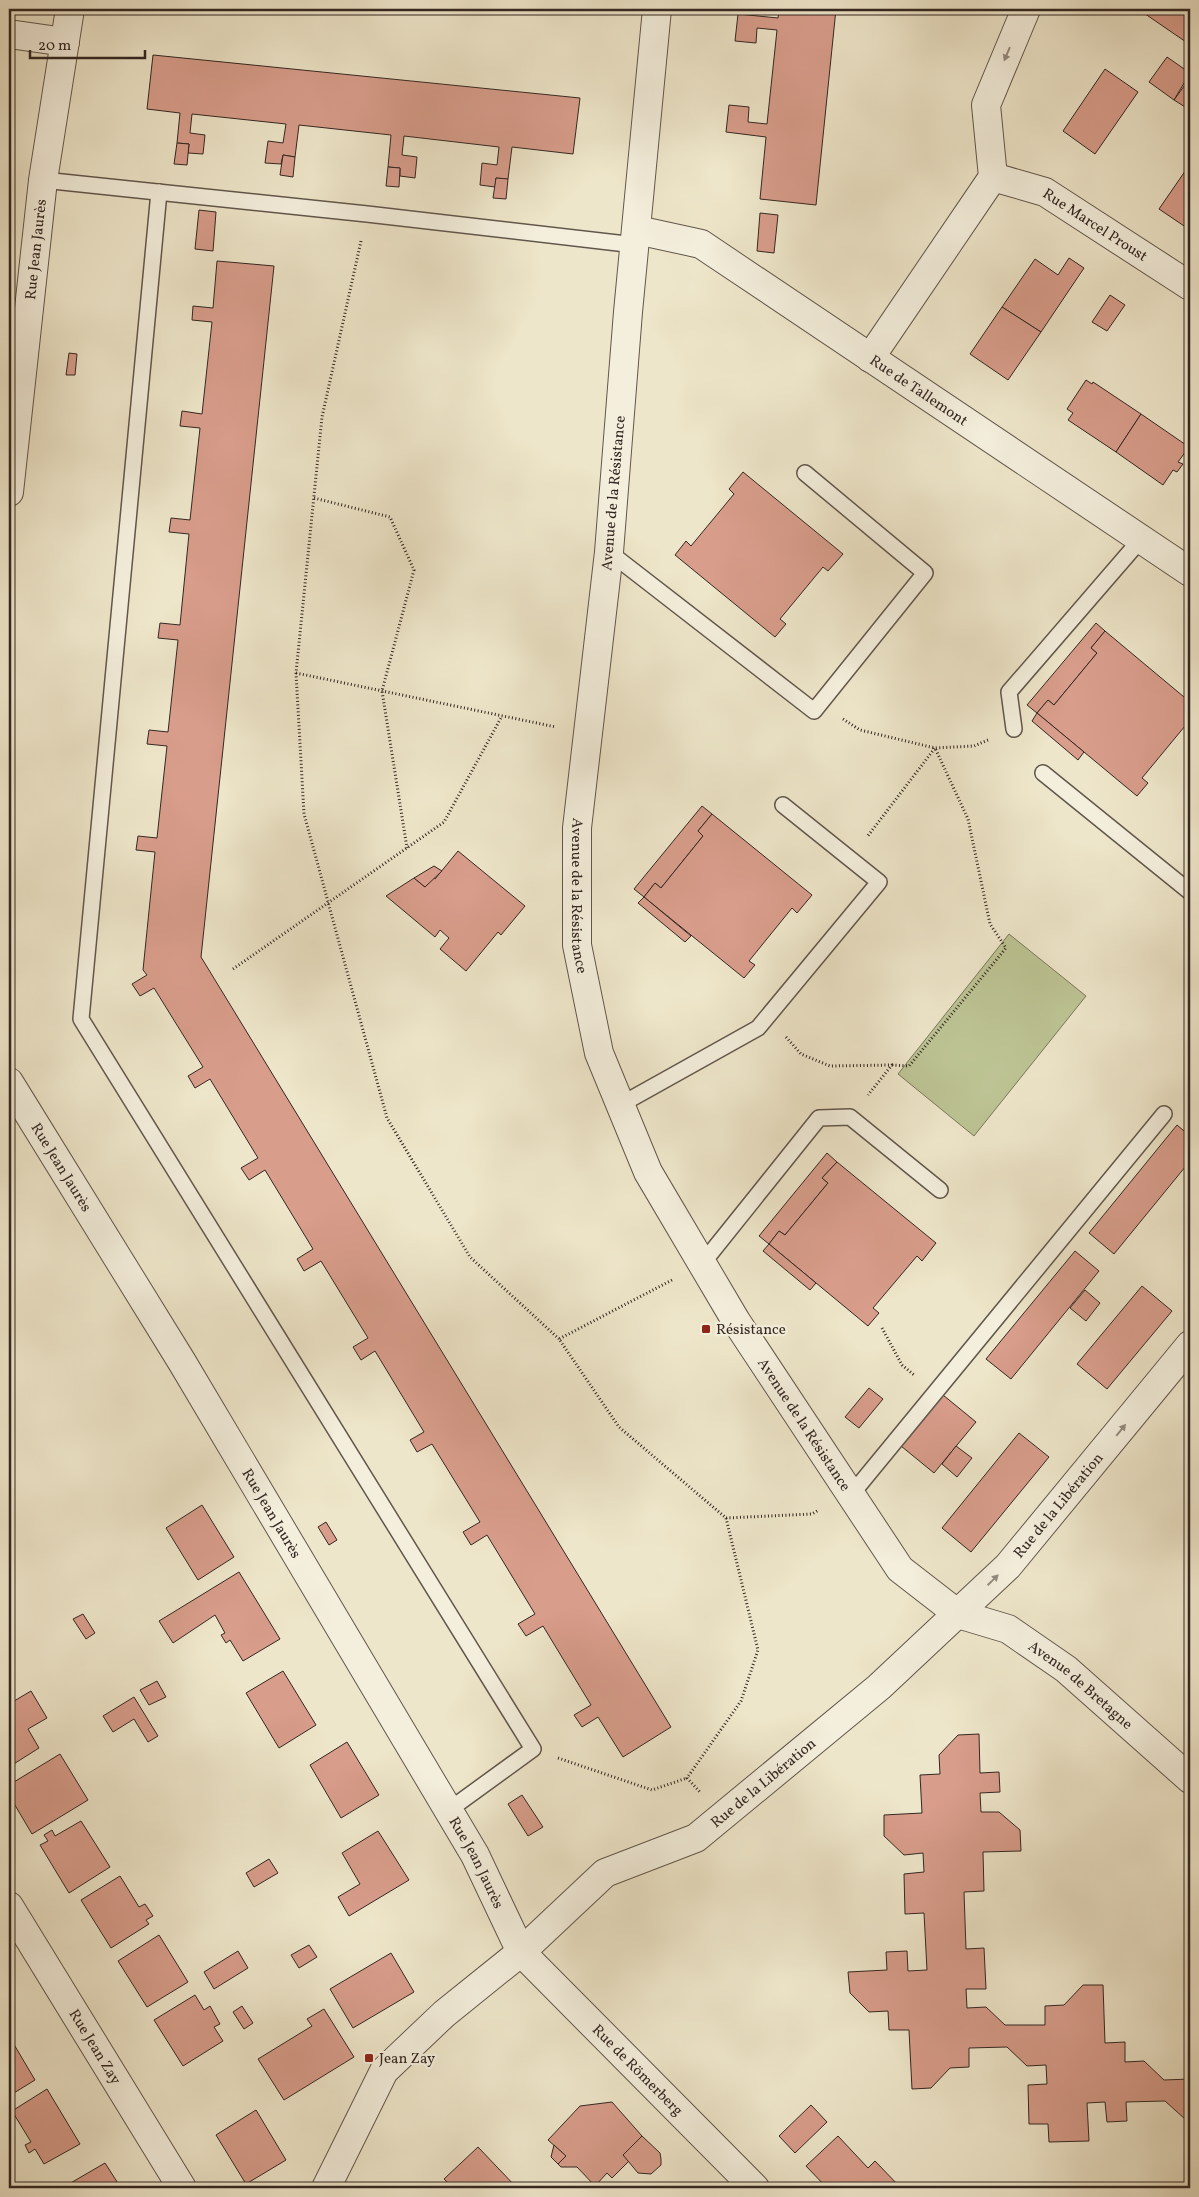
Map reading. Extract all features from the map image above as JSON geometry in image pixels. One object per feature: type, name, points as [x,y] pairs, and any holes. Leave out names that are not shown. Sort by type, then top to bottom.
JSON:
[{"type":"street","name":"Rue Jean Jaurès","points":[[9,492],[43,180],[70,9]]},
{"type":"street","name":"Avenue de la Résistance","points":[[657,9],[628,312],[609,552],[577,828],[577,945],[599,1053],[648,1172],[736,1321],[900,1569],[958,1614]]},
{"type":"street","points":[[870,358],[993,177],[986,104],[1026,9]]},
{"type":"street","points":[[9,34],[65,42]]},
{"type":"street","name":"Rue Marcel Proust","points":[[993,177],[1044,192],[1190,286]]},
{"type":"street","name":"Rue de Tallemont","points":[[636,238],[701,244],[1190,572]]},
{"type":"street","name":"Rue Jean Jaurès","points":[[9,1082],[182,1362],[449,1810],[475,1855],[521,1952]]},
{"type":"street","name":"Rue de la Libération","points":[[326,2188],[384,2071],[444,2014],[521,1952],[605,1873],[696,1838],[879,1687],[1008,1566],[1190,1345]]},
{"type":"street","name":"Avenue de Bretagne","points":[[958,1614],[1008,1629],[1066,1669],[1190,1779]]},
{"type":"street","name":"Rue Jean Zay","points":[[9,1906],[182,2188]]},
{"type":"street","name":"Rue de Römerberg","points":[[521,1952],[755,2188]]},
{"type":"lane","points":[[43,180],[368,214],[636,238]]},
{"type":"lane","points":[[159,192],[81,1019],[533,1749],[449,1810]]},
{"type":"lane","points":[[609,552],[814,711],[925,573],[805,473]]},
{"type":"lane","points":[[1014,729],[1009,692],[1142,538]]},
{"type":"lane","points":[[1043,773],[1190,892]]},
{"type":"lane","points":[[620,1105],[758,1028],[879,882],[783,805]]},
{"type":"lane","points":[[852,1495],[1164,1114]]},
{"type":"lane","points":[[702,1264],[819,1118],[850,1117],[940,1190]]},
{"type":"path","points":[[368,214],[322,417],[296,673],[304,814],[387,1118],[470,1257],[559,1339],[619,1427],[726,1518],[758,1650],[741,1701],[687,1778],[652,1790],[533,1749]]},
{"type":"path","points":[[314,498],[390,517],[414,570],[382,691],[407,848]]},
{"type":"path","points":[[296,673],[588,733]]},
{"type":"path","points":[[819,705],[860,730],[935,748]]},
{"type":"path","points":[[233,969],[444,822],[502,716]]},
{"type":"path","points":[[850,859],[935,748]]},
{"type":"path","points":[[768,1016],[801,1054],[830,1066],[910,1066],[1006,948],[990,924],[968,819],[935,748]]},
{"type":"path","points":[[850,1117],[892,1065]]},
{"type":"path","points":[[559,1339],[702,1264]]},
{"type":"path","points":[[882,1328],[902,1365],[936,1392]]},
{"type":"path","points":[[726,1518],[812,1514],[852,1495]]},
{"type":"path","points":[[687,1778],[722,1817]]},
{"type":"green space","points":[[1009,934],[1086,996],[974,1136],[898,1074]]},
{"type":"building","points":[[779,9],[836,9],[816,205],[760,199],[766,137],[726,132],[729,105],[749,107],[748,122],[767,124],[777,30],[757,28],[756,43],[735,41],[738,14],[778,18]]},
{"type":"building","points":[[1138,9],[1190,9],[1190,36],[1186,42]]},
{"type":"building","points":[[153,55],[580,98],[573,154],[512,147],[508,179],[496,178],[495,187],[480,185],[482,163],[497,165],[499,147],[404,136],[402,155],[417,157],[415,178],[400,176],[400,168],[388,167],[391,135],[299,125],[295,157],[283,155],[281,164],[265,163],[268,141],[283,143],[286,124],[192,114],[190,133],[205,135],[203,154],[188,153],[189,144],[177,143],[180,113],[147,109]]},
{"type":"building","points":[[1167,57],[1190,73],[1174,100],[1149,82]]},
{"type":"building","points":[[1105,69],[1138,92],[1095,154],[1063,131]]},
{"type":"building","points":[[1187,82],[1190,84],[1190,110],[1174,100]]},
{"type":"building","points":[[177,143],[189,144],[187,165],[174,164]]},
{"type":"building","points":[[283,155],[295,157],[293,177],[280,175]]},
{"type":"building","points":[[1190,164],[1190,230],[1159,209]]},
{"type":"building","points":[[388,167],[400,168],[399,187],[386,186]]},
{"type":"building","points":[[496,178],[508,179],[506,199],[493,198]]},
{"type":"building","points":[[199,210],[216,212],[213,251],[195,249]]},
{"type":"building","points":[[760,213],[778,215],[774,253],[757,251]]},
{"type":"building","points":[[1069,258],[1084,268],[1041,332],[1002,307],[1035,259],[1058,275]]},
{"type":"building","points":[[217,261],[274,266],[201,957],[671,1727],[623,1757],[598,1717],[582,1727],[574,1715],[591,1705],[543,1626],[526,1636],[518,1624],[535,1614],[487,1535],[471,1545],[463,1532],[480,1522],[432,1444],[417,1452],[410,1440],[424,1432],[375,1351],[361,1360],[353,1347],[368,1338],[321,1261],[304,1271],[297,1259],[313,1249],[265,1170],[249,1180],[241,1168],[258,1158],[210,1079],[195,1088],[188,1076],[203,1067],[154,988],[140,996],[132,984],[147,975],[143,970],[155,852],[136,850],[138,836],[157,838],[167,746],[147,744],[149,730],[168,732],[178,640],[158,638],[160,623],[180,625],[189,534],[169,532],[171,518],[190,520],[200,428],[180,426],[182,411],[202,414],[212,322],[192,320],[193,306],[213,308]]},
{"type":"building","points":[[1110,295],[1125,305],[1107,331],[1092,322]]},
{"type":"building","points":[[1002,307],[1041,332],[1008,380],[970,354]]},
{"type":"building","points":[[69,353],[77,354],[75,375],[66,375]]},
{"type":"building","points":[[1086,380],[1092,384],[1093,382],[1141,414],[1116,452],[1068,420],[1073,413],[1067,409]]},
{"type":"building","points":[[1141,414],[1189,447],[1178,462],[1183,464],[1177,472],[1173,470],[1163,485],[1116,452]]},
{"type":"building","points":[[743,472],[843,554],[828,571],[823,567],[780,619],[786,624],[775,637],[675,555],[686,541],[691,546],[734,494],[729,489]]},
{"type":"building","points":[[1096,623],[1105,631],[1091,648],[1097,653],[1054,705],[1048,700],[1037,713],[1027,705]]},
{"type":"building","points":[[1105,631],[1190,702],[1190,730],[1185,726],[1142,778],[1148,783],[1137,796],[1037,713],[1048,700],[1054,705],[1097,653],[1091,648]]},
{"type":"building","points":[[1037,713],[1084,752],[1078,760],[1032,721]]},
{"type":"building","points":[[702,806],[712,814],[698,831],[703,836],[661,888],[655,883],[644,897],[634,889]]},
{"type":"building","points":[[712,814],[812,895],[797,913],[792,908],[749,961],[755,965],[744,978],[644,897],[655,883],[661,888],[703,836],[698,831]]},
{"type":"building","points":[[458,851],[525,906],[501,935],[498,932],[466,971],[440,949],[449,938],[440,930],[435,937],[386,896],[414,878],[425,887],[433,877],[435,879]]},
{"type":"building","points":[[434,866],[442,871],[425,887],[414,878]]},
{"type":"building","points":[[644,897],[691,936],[685,942],[638,903]]},
{"type":"building","points":[[1177,1125],[1190,1136],[1190,1161],[1114,1254],[1089,1233]]},
{"type":"building","points":[[827,1153],[837,1162],[822,1178],[828,1183],[785,1235],[779,1231],[769,1244],[759,1236]]},
{"type":"building","points":[[837,1162],[936,1243],[922,1261],[917,1256],[873,1308],[879,1313],[868,1326],[769,1244],[779,1231],[785,1235],[828,1183],[822,1178]]},
{"type":"building","points":[[769,1244],[816,1283],[810,1290],[763,1251]]},
{"type":"building","points":[[1075,1251],[1099,1271],[1011,1379],[986,1359]]},
{"type":"building","points":[[1142,1286],[1172,1311],[1107,1389],[1077,1364]]},
{"type":"building","points":[[1085,1290],[1100,1303],[1086,1321],[1070,1308]]},
{"type":"building","points":[[869,1388],[883,1399],[859,1428],[845,1417]]},
{"type":"building","points":[[943,1395],[976,1422],[934,1473],[901,1446]]},
{"type":"building","points":[[1019,1433],[1049,1457],[971,1552],[942,1528]]},
{"type":"building","points":[[956,1446],[972,1458],[957,1477],[942,1464]]},
{"type":"building","points":[[202,1505],[234,1557],[198,1580],[166,1528]]},
{"type":"building","points":[[326,1522],[337,1540],[329,1545],[318,1527]]},
{"type":"building","points":[[239,1572],[280,1639],[243,1661],[230,1640],[226,1643],[221,1635],[225,1633],[215,1615],[173,1643],[159,1621]]},
{"type":"building","points":[[83,1614],[95,1633],[86,1639],[73,1619]]},
{"type":"building","points":[[283,1671],[316,1725],[279,1748],[246,1693]]},
{"type":"building","points":[[157,1681],[166,1697],[149,1705],[140,1690]]},
{"type":"building","points":[[31,1691],[47,1718],[28,1729],[39,1748],[9,1767],[9,1704]]},
{"type":"building","points":[[134,1697],[158,1736],[148,1742],[134,1719],[113,1732],[103,1716]]},
{"type":"building","points":[[979,1734],[980,1773],[999,1772],[1000,1792],[980,1793],[981,1812],[999,1812],[1020,1830],[1021,1851],[983,1852],[984,1891],[964,1892],[966,1949],[984,1948],[986,1989],[966,1989],[967,2008],[986,2007],[1005,2025],[1045,2025],[1045,2006],[1064,2005],[1083,1985],[1103,1985],[1105,2043],[1125,2042],[1125,2062],[1144,2061],[1164,2080],[1190,2079],[1190,2119],[1185,2119],[1165,2101],[1126,2102],[1127,2121],[1107,2122],[1105,2102],[1087,2103],[1089,2141],[1049,2142],[1048,2124],[1029,2124],[1028,2085],[1047,2084],[1046,2065],[1027,2066],[1007,2047],[969,2048],[969,2067],[950,2068],[931,2088],[912,2089],[909,2030],[889,2030],[888,2011],[869,2012],[850,1993],[848,1972],[887,1970],[886,1952],[907,1951],[908,1971],[927,1970],[924,1913],[905,1914],[904,1874],[924,1872],[923,1853],[904,1855],[884,1836],[884,1815],[922,1813],[920,1775],[940,1774],[939,1755],[958,1735]]},
{"type":"building","points":[[347,1742],[379,1795],[341,1818],[310,1765]]},
{"type":"building","points":[[60,1754],[88,1800],[32,1834],[9,1795],[9,1785]]},
{"type":"building","points":[[522,1795],[543,1827],[528,1836],[508,1804]]},
{"type":"building","points":[[81,1821],[110,1867],[69,1893],[40,1845],[48,1841],[44,1835],[52,1830],[55,1836]]},
{"type":"building","points":[[378,1831],[409,1880],[349,1916],[338,1897],[360,1884],[342,1853]]},
{"type":"building","points":[[269,1859],[278,1873],[254,1887],[246,1873]]},
{"type":"building","points":[[120,1876],[139,1907],[145,1904],[153,1916],[146,1920],[149,1924],[111,1948],[81,1900]]},
{"type":"building","points":[[159,1935],[188,1982],[147,2007],[118,1961]]},
{"type":"building","points":[[309,1945],[317,1957],[299,1968],[291,1955]]},
{"type":"building","points":[[238,1951],[248,1968],[214,1989],[204,1972]]},
{"type":"building","points":[[391,1953],[414,1992],[353,2028],[330,1989]]},
{"type":"building","points":[[195,1995],[204,2010],[210,2006],[220,2024],[214,2027],[223,2041],[183,2066],[154,2020]]},
{"type":"building","points":[[242,2006],[253,2023],[244,2029],[233,2012]]},
{"type":"building","points":[[324,2009],[354,2057],[284,2100],[258,2059],[312,2026],[307,2019]]},
{"type":"building","points":[[9,2036],[35,2080],[9,2096]]},
{"type":"building","points":[[47,2089],[80,2144],[44,2164],[35,2149],[29,2153],[25,2145],[31,2142],[12,2111]]},
{"type":"building","points":[[612,2102],[642,2136],[623,2155],[629,2161],[612,2178],[607,2173],[595,2186],[577,2167],[561,2167],[558,2164],[566,2156],[548,2140],[580,2106]]},
{"type":"building","points":[[811,2105],[827,2122],[795,2153],[779,2136]]},
{"type":"building","points":[[256,2110],[286,2160],[246,2184],[216,2135]]},
{"type":"building","points":[[642,2136],[660,2153],[661,2165],[651,2174],[638,2173],[623,2155]]},
{"type":"building","points":[[838,2136],[868,2168],[875,2161],[901,2188],[827,2188],[806,2166]]},
{"type":"building","points":[[1185,2138],[1190,2138],[1190,2188],[1187,2188]]},
{"type":"building","points":[[554,2145],[566,2156],[558,2164],[551,2157]]},
{"type":"building","points":[[478,2147],[517,2188],[453,2188],[444,2179]]},
{"type":"building","points":[[105,2163],[121,2188],[62,2188]]},
{"type":"place","name":"Résistance","points":[[706,1329]]},
{"type":"place","name":"Jean Zay","points":[[369,2058]]}]
